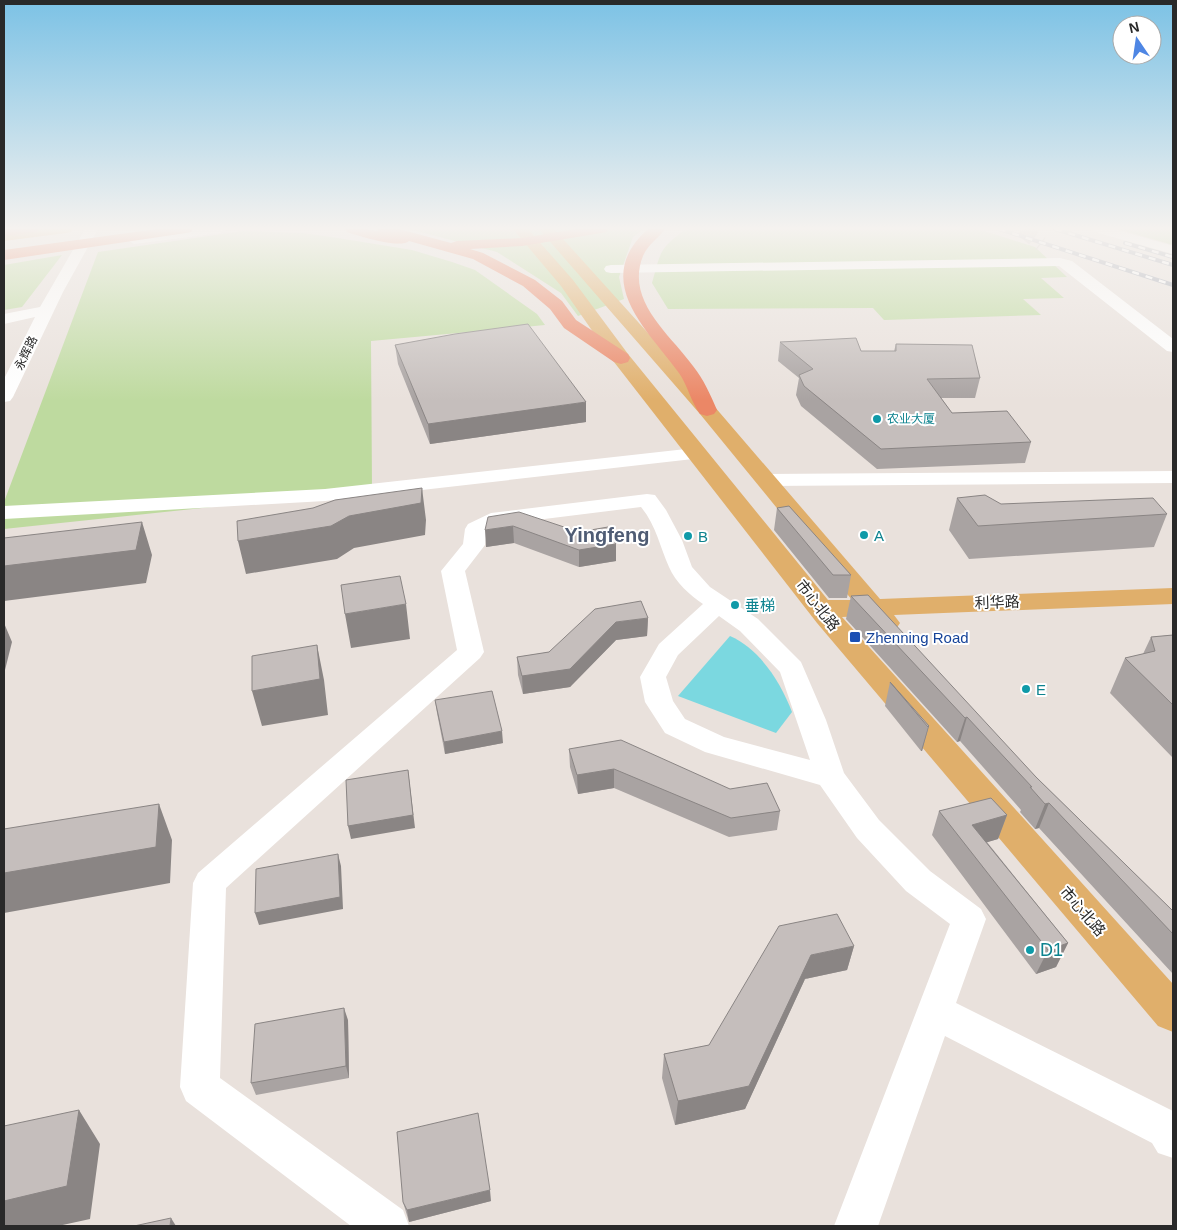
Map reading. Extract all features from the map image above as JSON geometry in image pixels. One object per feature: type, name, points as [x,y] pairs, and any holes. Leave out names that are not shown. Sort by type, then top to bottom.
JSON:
[{"type":"highway","points":[[533,286],[556,305],[570,324],[621,358]]},
{"type":"highway","points":[[632,286],[634,301],[655,334],[696,383],[707,410]]},
{"type":"main road","name":"市心北路","points":[[569,286],[621,358],[824,613],[1173,1013]]},
{"type":"main road","points":[[597,286],[707,410],[875,611],[906,645]]},
{"type":"main road","name":"利华路","points":[[824,613],[1173,596]]},
{"type":"main road","name":"利华路","points":[[875,611],[1173,606]]},
{"type":"street","name":"永辉路","points":[[4,397],[59,286]]},
{"type":"street","points":[[1096,286],[1173,346]]},
{"type":"street","points":[[4,319],[46,310]]},
{"type":"street","points":[[4,513],[325,495],[686,455]]},
{"type":"street","points":[[765,480],[1173,477]]},
{"type":"street","points":[[387,1226],[200,1087],[210,883],[471,652],[453,571],[474,545],[476,529],[484,524],[508,517],[647,500],[655,510],[671,540],[682,569],[701,592],[749,625],[792,668],[812,720],[830,777],[868,829],[918,881],[969,919],[857,1226]]},
{"type":"street","points":[[718,604],[668,650],[653,678],[659,702],[675,726],[715,745],[830,777]]},
{"type":"street","points":[[934,1011],[1166,1129],[1173,1138]]},
{"type":"green space","points":[[4,286],[38,286],[22,307],[4,310]]},
{"type":"green space","points":[[85,286],[498,286],[537,314],[545,325],[371,341],[372,490],[4,529],[4,502]]},
{"type":"green space","points":[[551,286],[621,286],[624,299],[578,316],[561,293]]},
{"type":"green space","points":[[654,286],[1051,286],[1064,298],[1023,299],[1041,315],[884,320],[873,308],[668,309]]},
{"type":"water","points":[[730,636],[751,649],[760,658],[782,690],[792,712],[776,733],[678,696]]},
{"type":"building","points":[[528,324],[586,402],[428,424],[395,345],[455,334]]},
{"type":"building","name":"农业大厦","points":[[856,338],[861,351],[896,351],[896,344],[972,345],[980,378],[927,379],[952,413],[1007,411],[1031,442],[881,449],[804,386],[799,375],[813,369],[780,342]]},
{"type":"building","points":[[422,488],[421,503],[349,516],[331,526],[238,541],[237,521],[313,508],[335,500]]},
{"type":"building","points":[[985,495],[1001,504],[1153,498],[1167,514],[978,526],[957,498]]},
{"type":"building","points":[[789,506],[851,575],[833,575],[777,508]]},
{"type":"building","points":[[519,512],[579,532],[608,527],[616,544],[579,550],[513,526],[485,530],[488,517]]},
{"type":"building","points":[[142,522],[136,550],[4,566],[4,538]]},
{"type":"building","points":[[400,576],[406,604],[345,614],[341,585]]},
{"type":"building","points":[[868,595],[1036,777],[1173,911],[1173,934],[1049,803],[1045,804],[1030,787],[1032,787],[967,717],[965,718],[851,596]]},
{"type":"building","points":[[641,601],[648,618],[616,622],[570,669],[522,676],[517,657],[549,652],[595,609]]},
{"type":"building","points":[[1173,635],[1173,705],[1125,658],[1155,651],[1151,637]]},
{"type":"building","points":[[317,645],[320,679],[252,691],[252,656]]},
{"type":"building","points":[[890,682],[929,726],[928,727]]},
{"type":"building","points":[[492,691],[502,731],[444,742],[435,700]]},
{"type":"building","points":[[621,740],[730,789],[767,783],[780,811],[731,818],[614,769],[577,775],[569,749]]},
{"type":"building","points":[[408,770],[413,815],[348,826],[346,780]]},
{"type":"building","points":[[991,798],[1007,815],[972,825],[1068,943],[1048,950],[939,811]]},
{"type":"building","points":[[159,804],[156,847],[4,873],[4,829]]},
{"type":"building","points":[[338,854],[340,897],[255,913],[256,869]]},
{"type":"building","points":[[837,914],[854,946],[811,955],[749,1086],[678,1101],[664,1054],[709,1045],[779,926]]},
{"type":"building","points":[[344,1008],[346,1066],[251,1083],[255,1024]]},
{"type":"building","points":[[79,1110],[67,1186],[4,1201],[4,1126]]},
{"type":"building","points":[[478,1113],[490,1190],[407,1210],[403,1202],[397,1132]]},
{"type":"building","points":[[171,1218],[170,1226],[134,1226]]},
{"type":"place","name":"农业大厦","points":[[877,419]]},
{"type":"place","name":"A","points":[[864,535]]},
{"type":"place","name":"B","points":[[688,536]]},
{"type":"place","name":"垂梯","points":[[735,605]]},
{"type":"place","name":"Zhenning Road","points":[[855,637]]},
{"type":"place","name":"E","points":[[1026,689]]},
{"type":"place","name":"D1","points":[[1030,950]]},
{"type":"district","name":"Yingfeng","points":[[607,535]]}]
